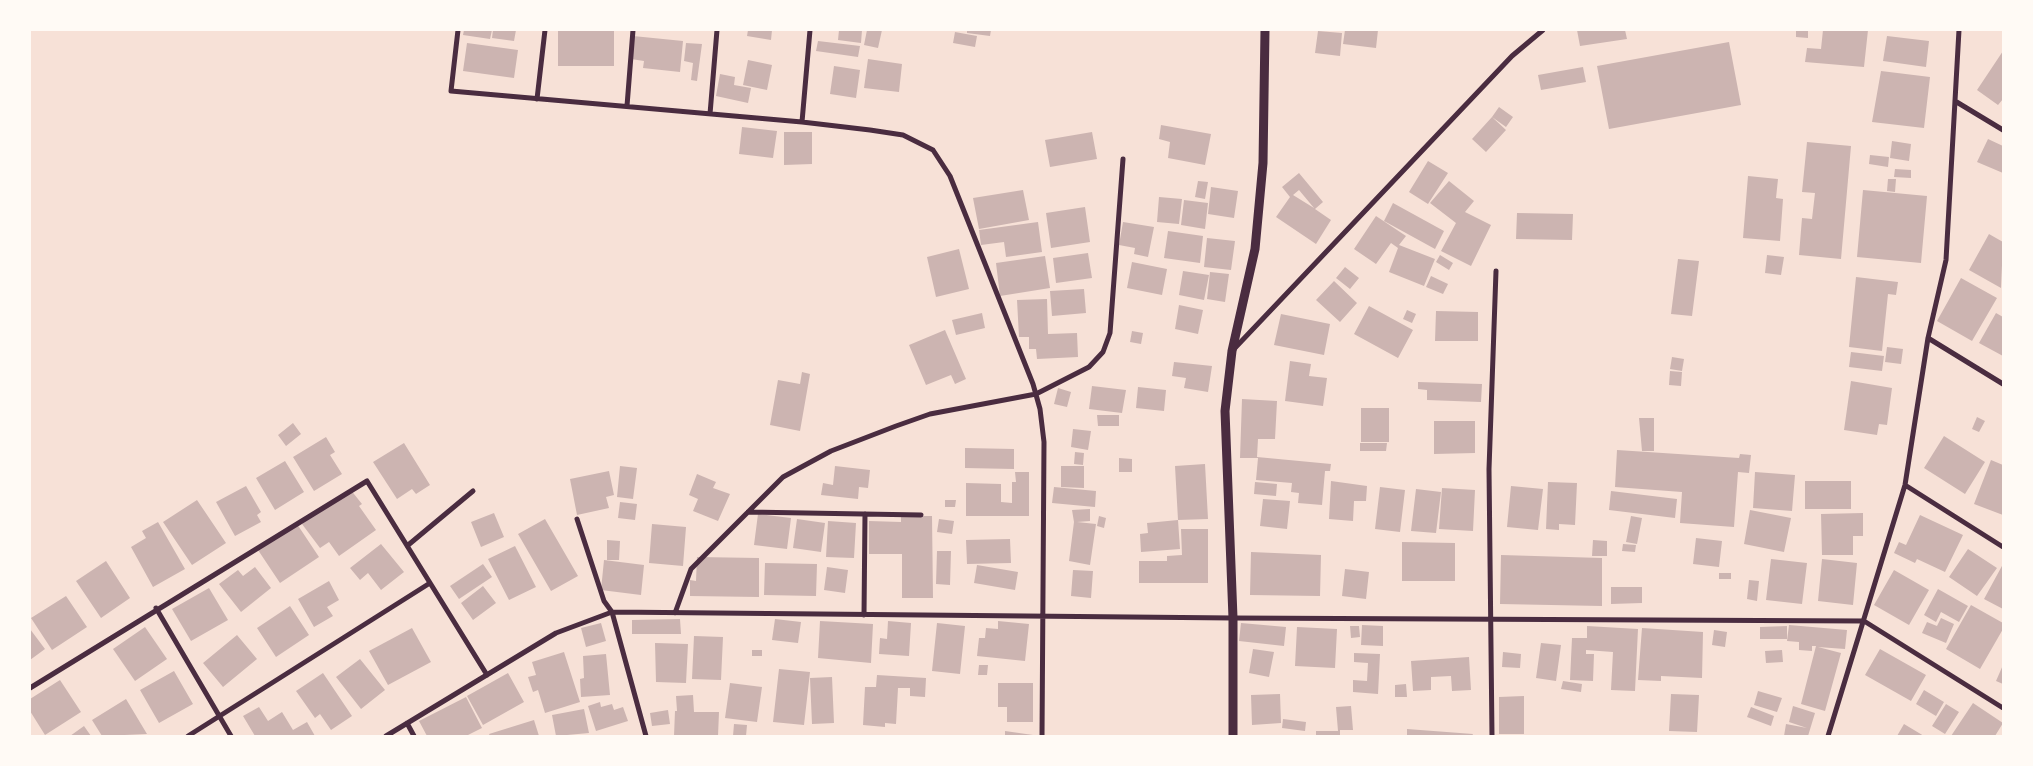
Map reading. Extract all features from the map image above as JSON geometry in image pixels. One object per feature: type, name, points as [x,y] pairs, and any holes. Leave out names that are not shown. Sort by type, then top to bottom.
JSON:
[{"type":"street","points":[[458,30],[451,91],[802,122],[903,136],[933,150],[950,176],[1036,394],[1040,409],[1044,442],[1042,736]]},
{"type":"street","points":[[537,98],[545,30]]},
{"type":"street","points":[[627,106],[633,30]]},
{"type":"street","points":[[710,114],[717,30]]},
{"type":"street","points":[[802,122],[810,30]]},
{"type":"street","points":[[1232,351],[1512,56],[1543,30]]},
{"type":"street","points":[[1828,736],[1906,485],[1928,338],[1946,260],[1959,30]]},
{"type":"street","points":[[1233,736],[1233,618],[1225,411],[1232,351],[1255,249],[1263,163],[1267,31]]},
{"type":"street","points":[[1955,101],[2003,130]]},
{"type":"street","points":[[675,613],[691,568],[783,477],[830,451],[930,414],[1036,394],[1089,367],[1103,352],[1110,333],[1123,159]]},
{"type":"street","points":[[1492,736],[1489,469],[1496,271]]},
{"type":"street","points":[[1928,338],[2003,384]]},
{"type":"street","points":[[30,688],[156,608],[367,481],[487,675]]},
{"type":"street","points":[[1906,485],[2003,547]]},
{"type":"street","points":[[407,546],[473,491]]},
{"type":"street","points":[[748,512],[921,515]]},
{"type":"street","points":[[864,615],[865,514]]},
{"type":"street","points":[[577,519],[604,601],[612,612],[646,736]]},
{"type":"street","points":[[188,736],[430,583]]},
{"type":"street","points":[[156,608],[231,736]]},
{"type":"street","points":[[386,736],[556,633],[612,612],[1233,618],[1864,621],[2003,708]]},
{"type":"street","points":[[407,723],[414,736]]},
{"type":"building","points":[[464,30],[492,30],[490,39],[463,35]]},
{"type":"building","points":[[493,30],[516,30],[514,41],[492,38]]},
{"type":"building","points":[[558,30],[614,30],[614,66],[558,66]]},
{"type":"building","points":[[748,30],[772,30],[771,40],[747,36]]},
{"type":"building","points":[[839,30],[862,30],[861,43],[838,40]]},
{"type":"building","points":[[867,30],[882,30],[878,48],[864,45]]},
{"type":"building","points":[[967,30],[991,30],[990,36],[967,33]]},
{"type":"building","points":[[1345,30],[1378,30],[1376,48],[1343,44]]},
{"type":"building","points":[[1577,30],[1625,30],[1627,39],[1580,46]]},
{"type":"building","points":[[1796,30],[1808,30],[1808,38],[1796,37]]},
{"type":"building","points":[[1823,30],[1868,30],[1864,67],[1805,62],[1807,48],[1821,49]]},
{"type":"building","points":[[1318,31],[1342,33],[1340,56],[1315,53]]},
{"type":"building","points":[[955,32],[977,36],[975,47],[953,43]]},
{"type":"building","points":[[633,36],[683,41],[680,72],[643,68],[644,61],[631,59]]},
{"type":"building","points":[[1887,36],[1929,41],[1926,67],[1883,61]]},
{"type":"building","points":[[818,41],[860,46],[858,57],[816,51]]},
{"type":"building","points":[[1729,42],[1741,105],[1609,129],[1597,66]]},
{"type":"building","points":[[467,43],[518,50],[514,78],[463,71]]},
{"type":"building","points":[[686,43],[702,44],[697,81],[691,80],[693,63],[684,61]]},
{"type":"building","points":[[2003,51],[2003,99],[1998,105],[1977,90]]},
{"type":"building","points":[[868,59],[902,64],[899,92],[864,88]]},
{"type":"building","points":[[748,60],[772,65],[767,90],[743,85]]},
{"type":"building","points":[[834,66],[860,70],[856,98],[830,94]]},
{"type":"building","points":[[1583,67],[1586,82],[1541,90],[1538,75]]},
{"type":"building","points":[[1881,71],[1930,77],[1924,128],[1872,122]]},
{"type":"building","points":[[720,74],[735,77],[734,85],[751,88],[748,103],[716,96]]},
{"type":"building","points":[[1499,107],[1513,117],[1506,127],[1492,117]]},
{"type":"building","points":[[1492,117],[1506,130],[1486,152],[1472,139]]},
{"type":"building","points":[[1161,125],[1211,134],[1205,165],[1168,158],[1170,142],[1159,139]]},
{"type":"building","points":[[742,127],[777,131],[773,158],[739,154]]},
{"type":"building","points":[[784,132],[812,132],[812,164],[784,165]]},
{"type":"building","points":[[1092,132],[1097,159],[1050,167],[1045,140]]},
{"type":"building","points":[[1988,139],[2003,146],[2003,173],[1977,162]]},
{"type":"building","points":[[1892,141],[1911,144],[1909,161],[1890,158]]},
{"type":"building","points":[[1807,142],[1851,146],[1841,259],[1799,255],[1802,218],[1812,219],[1815,193],[1802,192]]},
{"type":"building","points":[[1870,155],[1889,157],[1888,167],[1869,164]]},
{"type":"building","points":[[1428,161],[1448,173],[1428,204],[1409,192]]},
{"type":"building","points":[[1895,169],[1911,170],[1911,178],[1894,177]]},
{"type":"building","points":[[1299,173],[1323,202],[1315,209],[1331,220],[1316,244],[1276,217],[1290,197],[1282,187]],"holes":[[[1299,190],[1314,208],[1293,195]]]},
{"type":"building","points":[[1748,176],[1778,179],[1776,198],[1783,199],[1780,241],[1743,238]]},
{"type":"building","points":[[1888,179],[1896,179],[1895,192],[1887,191]]},
{"type":"building","points":[[1198,181],[1208,182],[1205,199],[1195,197]]},
{"type":"building","points":[[1449,181],[1474,201],[1465,212],[1491,225],[1471,266],[1441,251],[1456,223],[1430,203]]},
{"type":"building","points":[[1211,187],[1238,191],[1234,218],[1208,214]]},
{"type":"building","points":[[1023,190],[1029,220],[979,229],[973,198]]},
{"type":"building","points":[[1863,190],[1927,196],[1921,263],[1857,257]]},
{"type":"building","points":[[1159,197],[1182,199],[1179,224],[1157,222]]},
{"type":"building","points":[[1184,200],[1208,203],[1205,229],[1181,225]]},
{"type":"building","points":[[1393,203],[1444,231],[1435,249],[1384,221]]},
{"type":"building","points":[[1085,207],[1090,242],[1051,248],[1046,213]]},
{"type":"building","points":[[1517,213],[1573,214],[1572,240],[1516,239]]},
{"type":"building","points":[[1376,216],[1406,236],[1399,245],[1435,259],[1424,286],[1389,272],[1398,248],[1391,243],[1376,264],[1354,249]]},
{"type":"building","points":[[1038,222],[1042,252],[1006,257],[1004,242],[981,245],[979,230]]},
{"type":"building","points":[[1123,222],[1154,227],[1148,257],[1134,254],[1135,248],[1119,245]]},
{"type":"building","points":[[1168,231],[1203,236],[1200,263],[1164,258]]},
{"type":"building","points":[[1989,234],[2003,242],[2001,288],[1969,270]]},
{"type":"building","points":[[1207,238],[1235,241],[1231,270],[1204,267]]},
{"type":"building","points":[[959,249],[969,289],[936,297],[927,257]]},
{"type":"building","points":[[1088,253],[1092,278],[1056,283],[1053,258]]},
{"type":"building","points":[[1440,255],[1453,263],[1449,270],[1436,262]]},
{"type":"building","points":[[1767,255],[1784,257],[1781,275],[1765,273]]},
{"type":"building","points":[[1045,256],[1050,288],[1000,296],[996,263]]},
{"type":"building","points":[[1678,259],[1699,261],[1692,316],[1671,314]]},
{"type":"building","points":[[1132,262],[1167,269],[1162,295],[1127,288]]},
{"type":"building","points":[[1345,267],[1359,278],[1350,289],[1336,278]]},
{"type":"building","points":[[1183,271],[1209,275],[1204,300],[1179,295]]},
{"type":"building","points":[[1210,272],[1229,274],[1225,302],[1207,299]]},
{"type":"building","points":[[1431,276],[1448,284],[1443,294],[1426,287]]},
{"type":"building","points":[[1856,277],[1898,282],[1896,295],[1888,294],[1882,351],[1849,347]]},
{"type":"building","points":[[1961,278],[1997,298],[1972,341],[1937,321]]},
{"type":"building","points":[[1334,281],[1357,303],[1340,322],[1316,300]]},
{"type":"building","points":[[1084,289],[1086,313],[1052,316],[1050,291]]},
{"type":"building","points":[[1047,299],[1048,334],[1077,333],[1078,357],[1037,359],[1036,349],[1029,349],[1029,337],[1019,337],[1017,300]]},
{"type":"building","points":[[1179,305],[1203,310],[1198,334],[1175,329]]},
{"type":"building","points":[[1369,306],[1413,330],[1398,358],[1354,334]]},
{"type":"building","points":[[1407,310],[1416,314],[1412,323],[1403,319]]},
{"type":"building","points":[[1436,311],[1478,312],[1478,341],[1435,341]]},
{"type":"building","points":[[982,313],[985,328],[956,335],[952,320]]},
{"type":"building","points":[[1996,313],[2003,317],[2003,356],[1979,343]]},
{"type":"building","points":[[1281,314],[1330,324],[1324,355],[1274,345]]},
{"type":"building","points":[[945,330],[966,379],[955,384],[951,375],[926,385],[909,345]]},
{"type":"building","points":[[1132,331],[1143,333],[1141,344],[1130,342]]},
{"type":"building","points":[[1887,347],[1903,349],[1901,364],[1885,362]]},
{"type":"building","points":[[1851,352],[1884,356],[1882,371],[1849,367]]},
{"type":"building","points":[[1672,357],[1684,359],[1682,371],[1670,369]]},
{"type":"building","points":[[1290,361],[1311,364],[1309,376],[1327,378],[1323,406],[1285,401]]},
{"type":"building","points":[[1174,362],[1212,366],[1208,392],[1184,388],[1186,378],[1172,376]]},
{"type":"building","points":[[1670,371],[1682,372],[1681,386],[1669,385]]},
{"type":"building","points":[[802,372],[810,374],[800,431],[770,425],[778,380],[800,384]]},
{"type":"building","points":[[1851,381],[1892,388],[1887,425],[1879,424],[1877,435],[1844,430]]},
{"type":"building","points":[[1418,382],[1482,384],[1481,402],[1427,400],[1427,390],[1418,389]]},
{"type":"building","points":[[1092,386],[1126,390],[1122,413],[1089,409]]},
{"type":"building","points":[[1138,387],[1166,390],[1164,411],[1136,408]]},
{"type":"building","points":[[1058,388],[1071,392],[1067,407],[1054,404]]},
{"type":"building","points":[[1242,399],[1277,401],[1275,439],[1258,439],[1257,457],[1331,464],[1330,471],[1325,471],[1322,505],[1298,503],[1299,493],[1291,492],[1292,483],[1256,480],[1258,458],[1240,458]]},
{"type":"building","points":[[1361,408],[1389,408],[1389,442],[1361,442]]},
{"type":"building","points":[[1097,415],[1119,415],[1119,426],[1098,426]]},
{"type":"building","points":[[1977,417],[1985,421],[1979,432],[1972,429]]},
{"type":"building","points":[[1639,418],[1654,418],[1654,451],[1642,451]]},
{"type":"building","points":[[1434,421],[1475,421],[1475,453],[1434,454]]},
{"type":"building","points":[[293,423],[301,434],[286,446],[278,435]]},
{"type":"building","points":[[1073,429],[1091,431],[1088,450],[1071,447]]},
{"type":"building","points":[[1944,436],[1985,462],[1965,494],[1924,468]]},
{"type":"building","points":[[326,437],[335,452],[330,455],[342,474],[314,491],[293,457]]},
{"type":"building","points":[[404,443],[430,485],[416,494],[412,489],[397,499],[373,462]]},
{"type":"building","points":[[1360,443],[1387,443],[1386,451],[1360,451]]},
{"type":"building","points":[[965,448],[1014,449],[1014,469],[965,468]]},
{"type":"building","points":[[1617,450],[1739,458],[1740,454],[1751,455],[1749,473],[1738,472],[1734,527],[1680,523],[1682,492],[1615,487]]},
{"type":"building","points":[[1075,452],[1084,453],[1083,465],[1074,464]]},
{"type":"building","points":[[1119,458],[1132,459],[1132,472],[1119,472]]},
{"type":"building","points":[[1991,460],[2003,465],[2003,515],[1974,504]]},
{"type":"building","points":[[285,461],[304,492],[275,510],[256,478]]},
{"type":"building","points":[[1205,464],[1208,519],[1178,520],[1175,466]]},
{"type":"building","points":[[620,466],[637,468],[633,499],[617,497]]},
{"type":"building","points":[[835,466],[870,470],[868,488],[859,487],[858,499],[821,495],[823,483],[833,485]]},
{"type":"building","points":[[1061,466],[1084,466],[1084,488],[1061,487]]},
{"type":"building","points":[[609,471],[614,495],[606,497],[609,508],[577,515],[570,479]]},
{"type":"building","points":[[1015,472],[1029,472],[1029,516],[966,516],[966,483],[1001,484],[1001,502],[1012,503],[1012,482],[1016,482]]},
{"type":"building","points":[[1755,472],[1795,475],[1792,511],[1753,508]]},
{"type":"building","points":[[697,474],[716,482],[713,488],[730,494],[718,521],[693,511],[698,499],[689,495]]},
{"type":"building","points":[[1331,481],[1367,486],[1366,501],[1354,501],[1353,521],[1329,519]]},
{"type":"building","points":[[1805,481],[1851,481],[1851,509],[1805,509]]},
{"type":"building","points":[[1255,482],[1277,484],[1276,496],[1254,494]]},
{"type":"building","points":[[1548,482],[1577,483],[1575,525],[1559,524],[1559,530],[1546,529]]},
{"type":"building","points":[[246,486],[261,512],[257,515],[261,522],[235,536],[216,502]]},
{"type":"building","points":[[1511,486],[1543,489],[1538,530],[1507,527]]},
{"type":"building","points":[[1054,487],[1096,491],[1095,507],[1052,503]]},
{"type":"building","points":[[1380,487],[1405,490],[1400,532],[1375,529]]},
{"type":"building","points":[[1442,488],[1475,490],[1473,531],[1439,529]]},
{"type":"building","points":[[350,489],[362,504],[359,506],[376,530],[339,556],[329,542],[320,548],[302,524]]},
{"type":"building","points":[[1416,489],[1441,492],[1436,533],[1411,531]]},
{"type":"building","points":[[1611,491],[1677,499],[1675,518],[1609,510]]},
{"type":"building","points":[[1263,499],[1290,501],[1287,529],[1260,526]]},
{"type":"building","points":[[197,500],[226,543],[192,565],[163,522]]},
{"type":"building","points":[[945,500],[956,500],[955,507],[945,507]]},
{"type":"building","points":[[620,502],[637,504],[635,520],[618,518]]},
{"type":"building","points":[[1090,509],[1090,521],[1077,522],[1096,524],[1090,565],[1069,561],[1074,522],[1072,510]]},
{"type":"building","points":[[1750,510],[1791,518],[1784,552],[1744,544]]},
{"type":"building","points":[[494,513],[504,537],[481,547],[471,522]]},
{"type":"building","points":[[1863,513],[1863,536],[1853,536],[1853,555],[1822,555],[1821,514]]},
{"type":"building","points":[[758,514],[791,518],[787,549],[754,545]]},
{"type":"building","points":[[1920,515],[1963,535],[1945,572],[1917,559],[1915,563],[1894,553],[1899,542],[1906,545]]},
{"type":"building","points":[[901,516],[932,516],[933,598],[902,598],[902,554],[869,554],[869,521],[901,522]]},
{"type":"building","points":[[1099,516],[1106,518],[1104,528],[1097,526]]},
{"type":"building","points":[[1631,516],[1642,518],[1637,544],[1626,542]]},
{"type":"building","points":[[545,519],[578,576],[551,591],[518,534]]},
{"type":"building","points":[[797,519],[825,523],[821,552],[793,548]]},
{"type":"building","points":[[939,519],[954,521],[952,534],[937,532]]},
{"type":"building","points":[[1178,520],[1180,549],[1141,552],[1140,534],[1148,533],[1147,523]]},
{"type":"building","points":[[828,521],[856,523],[854,558],[826,557]]},
{"type":"building","points":[[158,522],[185,569],[153,587],[131,547],[146,538],[142,531]]},
{"type":"building","points":[[297,524],[319,557],[280,583],[258,550]]},
{"type":"building","points":[[652,524],[686,527],[683,566],[649,563]]},
{"type":"building","points":[[1181,529],[1208,529],[1208,583],[1139,583],[1139,561],[1167,561],[1167,556],[1182,555]]},
{"type":"building","points":[[1696,538],[1722,541],[1719,567],[1693,564]]},
{"type":"building","points":[[1010,539],[1011,563],[967,564],[966,540]]},
{"type":"building","points":[[607,540],[620,541],[619,560],[607,560]]},
{"type":"building","points":[[1593,540],[1607,541],[1607,556],[1592,556]]},
{"type":"building","points":[[1402,542],[1455,543],[1455,581],[1402,581]]},
{"type":"building","points":[[381,544],[404,572],[381,590],[368,573],[360,580],[350,568]]},
{"type":"building","points":[[1623,544],[1636,545],[1635,552],[1622,551]]},
{"type":"building","points":[[515,546],[536,587],[509,600],[488,559]]},
{"type":"building","points":[[1968,549],[1997,568],[1977,596],[1949,577]]},
{"type":"building","points":[[937,551],[951,551],[950,585],[936,584]]},
{"type":"building","points":[[1251,552],[1321,555],[1320,596],[1250,595]]},
{"type":"building","points":[[1501,555],[1602,558],[1602,606],[1500,604]]},
{"type":"building","points":[[697,557],[759,558],[759,597],[690,596],[690,580],[696,581]]},
{"type":"building","points":[[1771,559],[1807,563],[1802,604],[1766,600]]},
{"type":"building","points":[[1822,559],[1857,563],[1853,605],[1818,601]]},
{"type":"building","points":[[604,560],[644,565],[641,595],[601,590]]},
{"type":"building","points":[[106,561],[130,598],[101,618],[76,581]]},
{"type":"building","points":[[765,563],[817,564],[816,596],[764,595]]},
{"type":"building","points":[[483,564],[492,577],[459,599],[450,586]]},
{"type":"building","points":[[2003,564],[2003,609],[1984,599]]},
{"type":"building","points":[[977,565],[1018,572],[1015,590],[974,583]]},
{"type":"building","points":[[255,567],[271,588],[241,612],[219,584],[238,570],[243,576]]},
{"type":"building","points":[[827,567],[848,570],[845,593],[824,590]]},
{"type":"building","points":[[1345,569],[1369,572],[1366,599],[1342,596]]},
{"type":"building","points":[[1073,570],[1093,571],[1091,598],[1071,596]]},
{"type":"building","points":[[1894,570],[1929,590],[1909,625],[1874,605]]},
{"type":"building","points":[[1719,573],[1731,573],[1731,579],[1719,579]]},
{"type":"building","points":[[1749,580],[1759,581],[1757,601],[1747,599]]},
{"type":"building","points":[[329,581],[339,600],[327,607],[333,616],[314,627],[298,599]]},
{"type":"building","points":[[483,586],[496,603],[473,620],[461,603]]},
{"type":"building","points":[[1611,587],[1642,587],[1642,603],[1611,604]]},
{"type":"building","points":[[209,588],[228,620],[191,641],[172,609]]},
{"type":"building","points":[[1938,589],[1968,606],[1959,622],[1941,612],[1936,622],[1924,615]]},
{"type":"building","points":[[66,596],[87,627],[52,650],[31,618]]},
{"type":"building","points":[[1971,605],[2003,623],[2003,629],[1980,669],[1946,649]]},
{"type":"building","points":[[290,606],[309,635],[276,657],[257,628]]},
{"type":"building","points":[[1941,618],[1954,624],[1946,643],[1922,633],[1927,622],[1937,626]]},
{"type":"building","points":[[680,619],[681,634],[632,634],[632,620]]},
{"type":"building","points":[[775,619],[801,622],[798,643],[772,640]]},
{"type":"building","points":[[820,621],[873,624],[871,663],[818,658]]},
{"type":"building","points":[[888,621],[911,623],[909,656],[879,654],[880,638],[887,639]]},
{"type":"building","points":[[998,621],[1029,624],[1025,661],[977,656],[979,638],[985,638],[986,628],[998,629]]},
{"type":"building","points":[[601,623],[606,641],[586,647],[581,628]]},
{"type":"building","points":[[937,623],[965,626],[960,674],[932,671]]},
{"type":"building","points":[[1241,623],[1286,627],[1284,646],[1239,641]]},
{"type":"building","points":[[1362,625],[1383,626],[1383,646],[1361,645]]},
{"type":"building","points":[[1789,625],[1847,630],[1845,649],[1818,647],[1841,653],[1825,711],[1801,704],[1816,646],[1812,646],[1812,651],[1799,650],[1799,642],[1787,641]]},
{"type":"building","points":[[1350,626],[1359,626],[1360,637],[1351,638]]},
{"type":"building","points":[[1587,626],[1638,629],[1635,691],[1611,690],[1613,652],[1586,650],[1586,654],[1594,654],[1593,681],[1570,680],[1572,638],[1587,638]]},
{"type":"building","points":[[1787,626],[1787,639],[1760,639],[1760,627]]},
{"type":"building","points":[[145,627],[167,659],[135,681],[113,649]]},
{"type":"building","points":[[1297,627],[1337,629],[1335,668],[1295,666]]},
{"type":"building","points":[[412,628],[431,662],[388,685],[369,651]]},
{"type":"building","points":[[1642,628],[1703,632],[1702,678],[1661,676],[1661,681],[1638,680]]},
{"type":"building","points":[[30,629],[45,649],[30,660]]},
{"type":"building","points":[[1714,630],[1727,632],[1725,647],[1712,645]]},
{"type":"building","points":[[237,635],[257,659],[223,687],[203,663]]},
{"type":"building","points":[[694,636],[723,637],[721,680],[692,679]]},
{"type":"building","points":[[655,643],[688,644],[686,683],[656,682]]},
{"type":"building","points":[[1541,643],[1561,645],[1556,681],[1536,678]]},
{"type":"building","points":[[1253,649],[1274,652],[1269,677],[1249,673]]},
{"type":"building","points":[[1880,649],[1926,675],[1911,701],[1865,675]]},
{"type":"building","points":[[752,650],[762,650],[762,656],[752,656]]},
{"type":"building","points":[[1782,650],[1783,662],[1766,663],[1765,651]]},
{"type":"building","points":[[564,652],[580,702],[545,713],[538,690],[533,692],[528,677],[536,675],[532,662]]},
{"type":"building","points":[[1503,652],[1521,654],[1520,668],[1502,667]]},
{"type":"building","points":[[1354,653],[1380,654],[1378,694],[1353,692],[1353,680],[1367,681],[1368,663],[1354,662]]},
{"type":"building","points":[[606,654],[610,695],[581,697],[580,679],[584,678],[583,656]]},
{"type":"building","points":[[1469,657],[1471,690],[1452,691],[1451,676],[1431,677],[1431,690],[1413,691],[1411,661]]},
{"type":"building","points":[[360,659],[385,690],[361,709],[336,677]]},
{"type":"building","points":[[979,665],[988,665],[987,675],[978,675]]},
{"type":"building","points":[[2003,665],[2003,684],[1996,681]]},
{"type":"building","points":[[779,669],[810,672],[804,725],[773,722]]},
{"type":"building","points":[[174,671],[193,704],[159,723],[140,690]]},
{"type":"building","points":[[323,673],[352,716],[331,730],[320,714],[315,718],[296,691]]},
{"type":"building","points":[[508,673],[524,702],[483,725],[467,696]]},
{"type":"building","points":[[877,675],[926,678],[925,697],[910,696],[910,688],[898,688],[896,724],[885,723],[885,727],[863,725],[865,687],[876,687]]},
{"type":"building","points":[[832,677],[834,723],[812,724],[810,678]]},
{"type":"building","points":[[60,680],[81,712],[45,735],[30,711],[30,699]]},
{"type":"building","points":[[1563,681],[1582,684],[1581,692],[1561,689]]},
{"type":"building","points":[[730,683],[762,687],[757,722],[725,718]]},
{"type":"building","points":[[998,683],[1033,683],[1033,722],[1007,722],[1007,707],[998,707]]},
{"type":"building","points":[[1406,684],[1407,697],[1395,697],[1395,685]]},
{"type":"building","points":[[1924,690],[1944,702],[1936,716],[1916,704]]},
{"type":"building","points":[[1758,691],[1782,698],[1777,712],[1754,705]]},
{"type":"building","points":[[1280,694],[1281,723],[1252,725],[1251,695]]},
{"type":"building","points":[[1671,694],[1699,695],[1697,732],[1669,731]]},
{"type":"building","points":[[693,695],[694,712],[719,712],[718,736],[674,736],[675,711],[677,711],[676,696]]},
{"type":"building","points":[[1524,696],[1524,734],[1499,734],[1499,697]]},
{"type":"building","points":[[466,697],[482,728],[466,736],[427,736],[419,721]]},
{"type":"building","points":[[126,699],[147,734],[102,736],[92,720]]},
{"type":"building","points":[[600,702],[601,707],[612,704],[614,710],[623,707],[628,721],[596,731],[588,706]]},
{"type":"building","points":[[1973,703],[2003,723],[1995,736],[1951,736]]},
{"type":"building","points":[[1946,704],[1959,712],[1945,734],[1932,726]]},
{"type":"building","points":[[1351,706],[1353,730],[1340,730],[1340,736],[1316,736],[1316,731],[1338,731],[1336,707]]},
{"type":"building","points":[[1793,706],[1815,713],[1808,736],[1784,736],[1786,724],[1807,728],[1789,722]]},
{"type":"building","points":[[259,707],[268,721],[282,712],[293,730],[307,722],[315,736],[255,736],[243,716]]},
{"type":"building","points":[[1751,707],[1774,716],[1771,726],[1747,717]]},
{"type":"building","points":[[584,709],[589,733],[556,736],[552,715]]},
{"type":"building","points":[[668,710],[670,724],[652,726],[650,713]]},
{"type":"building","points":[[1283,719],[1306,722],[1305,731],[1282,728]]},
{"type":"building","points":[[534,720],[539,736],[490,736],[489,734]]},
{"type":"building","points":[[734,724],[747,725],[746,736],[733,736]]},
{"type":"building","points":[[1904,724],[1924,736],[1897,736]]},
{"type":"building","points":[[84,726],[91,736],[70,736]]},
{"type":"building","points":[[1407,729],[1473,734],[1472,736],[1407,736]]},
{"type":"building","points":[[1005,731],[1033,735],[1033,736],[1005,736]]}]
